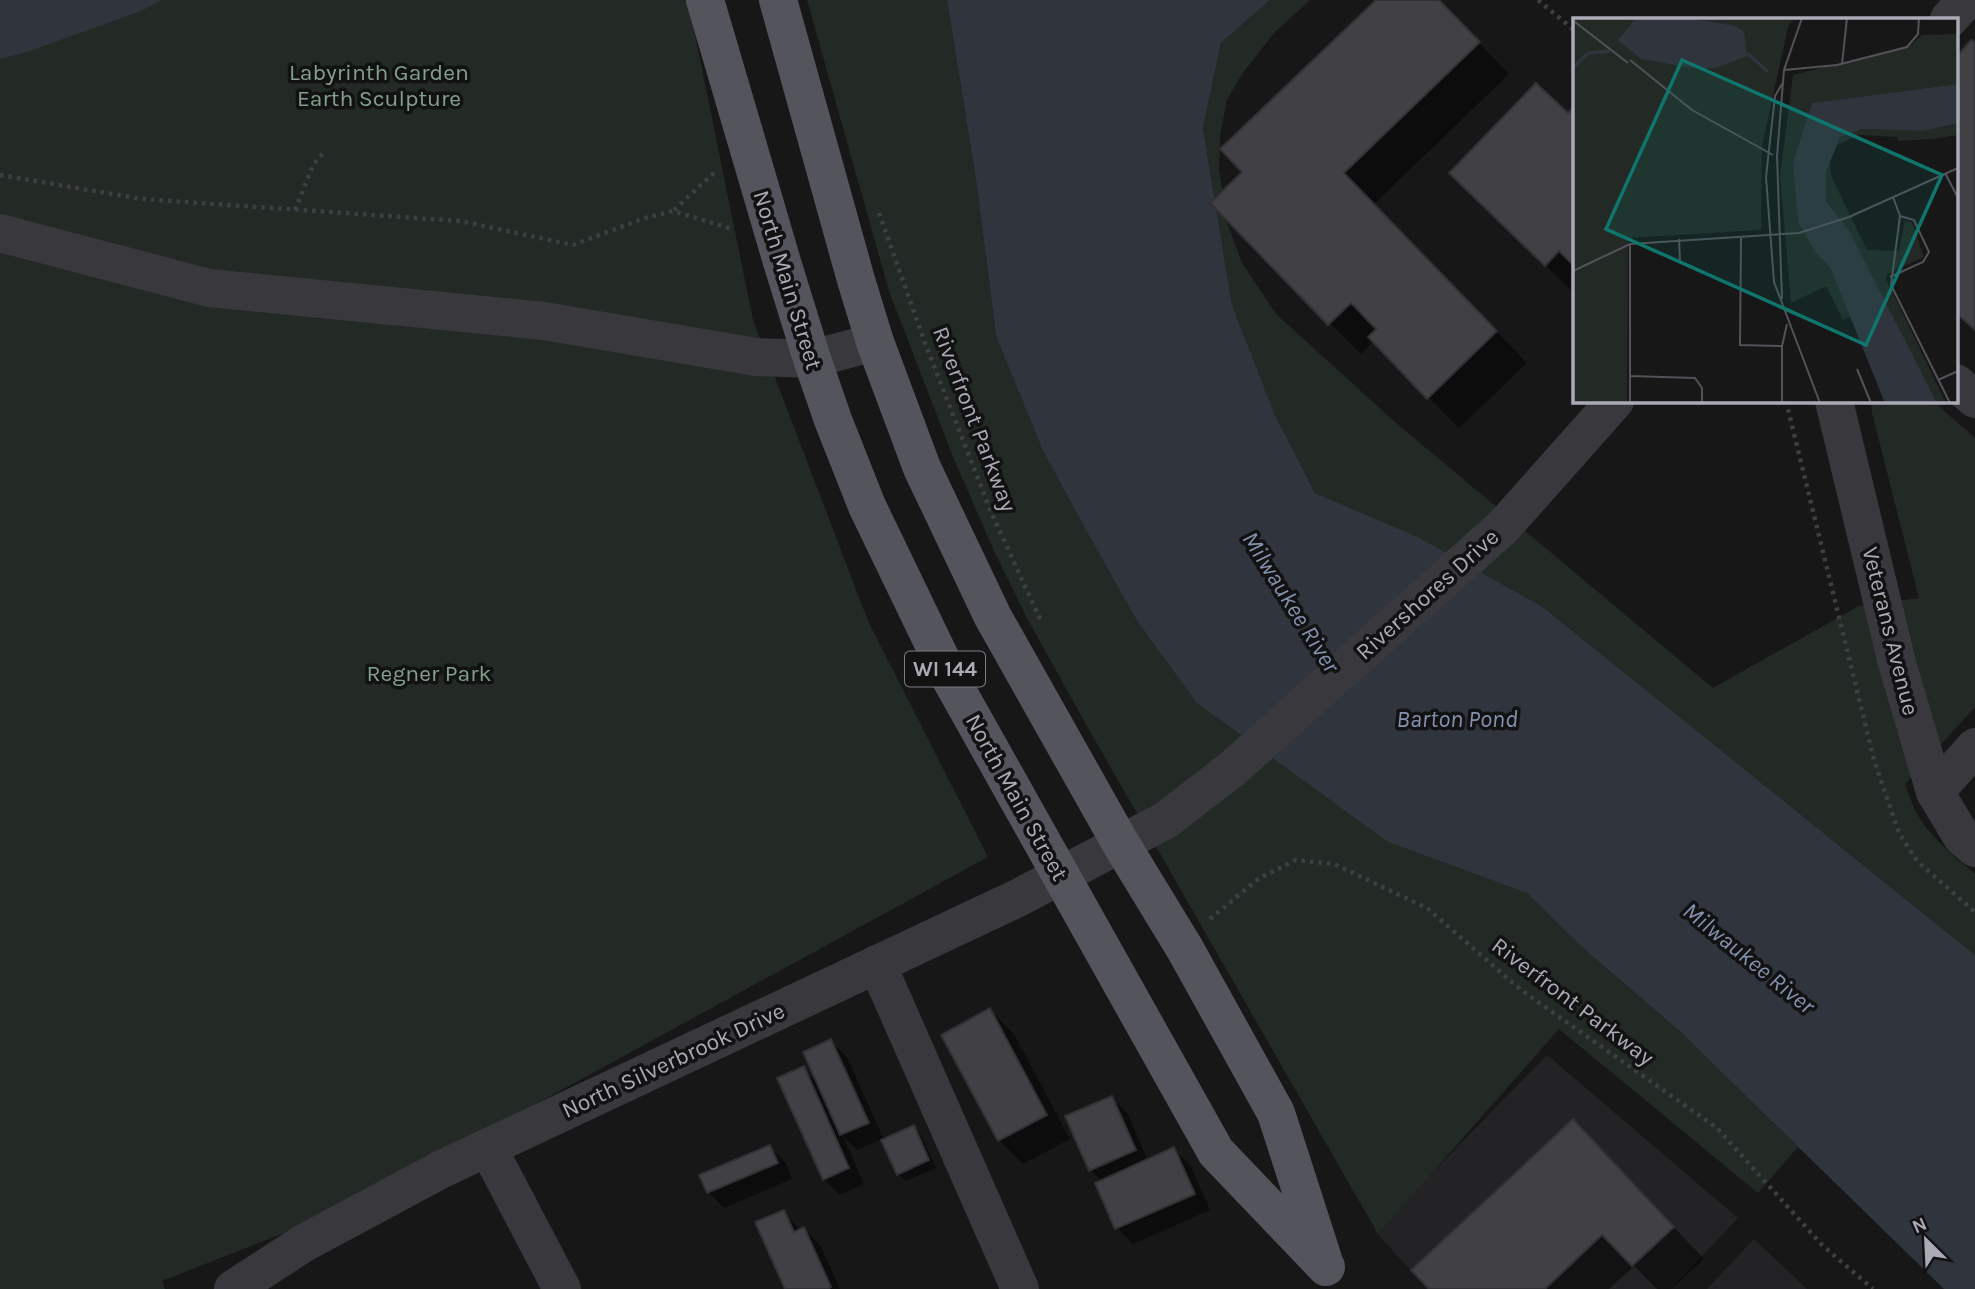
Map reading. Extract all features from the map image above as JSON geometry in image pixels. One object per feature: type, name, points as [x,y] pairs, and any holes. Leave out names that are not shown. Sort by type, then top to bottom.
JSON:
[{"type":"main road","name":"North Main Street","points":[[705,0],[776,243],[833,420],[867,506],[949,676],[1216,1152],[1331,1278]]},
{"type":"main road","name":"North Main Street","points":[[778,0],[875,342],[922,468],[993,617],[1121,844],[1185,949],[1276,1113],[1331,1278]]},
{"type":"street","points":[[1950,18],[1965,0]]},
{"type":"street","points":[[0,233],[209,288],[544,321],[756,357],[812,359],[875,342]]},
{"type":"street","points":[[1958,385],[1975,399]]},
{"type":"street","name":"Rivershores Drive","points":[[1121,844],[1166,820],[1232,769],[1504,526],[1614,402]]},
{"type":"street","name":"Veterans Avenue","points":[[1834,402],[1898,663],[1935,792],[1962,837],[1975,848]]},
{"type":"street","points":[[1935,792],[1975,747]]},
{"type":"street","name":"North Silverbrook Drive","points":[[233,1289],[304,1243],[431,1175],[1018,898],[1121,844]]},
{"type":"street","points":[[877,964],[1020,1289]]},
{"type":"street","points":[[488,1148],[562,1289]]},
{"type":"path","points":[[1538,0],[1573,29]]},
{"type":"path","points":[[0,175],[142,199],[460,221],[573,245],[645,218],[673,211],[747,143]]},
{"type":"path","points":[[295,210],[313,165],[324,152]]},
{"type":"path","name":"Riverfront Parkway","points":[[877,207],[991,512],[1046,630]]},
{"type":"path","points":[[673,211],[776,243]]},
{"type":"path","points":[[1786,402],[1874,760],[1899,833],[1917,861],[1975,912]]},
{"type":"path","name":"Riverfront Parkway","points":[[1185,949],[1209,919],[1258,879],[1296,860],[1334,864],[1427,908],[1521,990],[1717,1128],[1822,1245],[1874,1289]]},
{"type":"shaded area","points":[[1547,1055],[1738,1218],[1671,1289],[1427,1289],[1375,1231]]},
{"type":"shaded area","points":[[1754,1239],[1807,1289],[1707,1289]]},
{"type":"green space","name":"Regner Park","points":[[0,0],[688,0],[753,320],[868,621],[988,857],[340,1211],[162,1281],[165,1289],[0,1289]]},
{"type":"green space","points":[[807,0],[947,0],[977,186],[996,336],[1043,451],[1136,619],[1388,842],[1527,893],[1583,948],[1675,1027],[1798,1147],[1758,1193],[1559,1029],[1378,1234],[1088,728],[1028,620],[994,551],[953,457],[889,291]]},
{"type":"green space","points":[[1270,0],[1310,0],[1274,33],[1242,74],[1227,100],[1220,136],[1219,169],[1228,225],[1242,263],[1276,314],[1396,423],[1713,688],[1859,606],[1919,598],[1871,402],[1934,402],[1975,438],[1975,707],[1905,784],[1915,810],[1927,828],[1975,874],[1975,955],[1543,607],[1418,537],[1315,493],[1275,415],[1232,305],[1203,128],[1221,43]]},
{"type":"water","points":[[0,0],[162,0],[141,11],[0,59]]},
{"type":"water","name":"Barton Pond","points":[[947,0],[1270,0],[1221,43],[1203,128],[1232,305],[1275,415],[1315,493],[1418,537],[1543,607],[1975,955],[1975,1289],[1944,1289],[1675,1027],[1583,948],[1527,893],[1388,842],[1196,702],[1136,619],[1043,451],[996,336],[977,186]]},
{"type":"building","points":[[1376,0],[1439,0],[1480,42],[1344,173],[1497,331],[1427,399],[1368,337],[1376,329],[1351,303],[1328,325],[1210,203],[1242,172],[1220,149]]},
{"type":"building","points":[[1971,40],[1975,42],[1975,330],[1958,315],[1958,55]]},
{"type":"building","points":[[1536,83],[1568,113],[1573,108],[1573,265],[1559,251],[1545,266],[1449,173]]},
{"type":"building","points":[[990,1008],[1047,1115],[998,1141],[941,1035]]},
{"type":"building","points":[[831,1039],[869,1123],[840,1135],[803,1052]]},
{"type":"building","points":[[804,1066],[849,1168],[823,1180],[777,1078]]},
{"type":"building","points":[[1112,1096],[1136,1150],[1089,1171],[1065,1116]]},
{"type":"building","points":[[1573,1119],[1674,1227],[1632,1266],[1602,1235],[1545,1289],[1429,1289],[1411,1270]]},
{"type":"building","points":[[914,1125],[929,1160],[897,1175],[881,1140]]},
{"type":"building","points":[[770,1145],[778,1163],[707,1193],[699,1175]]},
{"type":"building","points":[[1174,1147],[1195,1194],[1115,1229],[1095,1183]]},
{"type":"building","points":[[784,1210],[794,1232],[804,1227],[831,1287],[828,1289],[785,1289],[755,1222]]},
{"type":"park label","name":"Labyrinth Garden Earth Sculpture","points":[[379,85]]},
{"type":"water label","name":"Milwaukee River","points":[[1291,602]]},
{"type":"water label","name":"Milwaukee River","points":[[1749,958]]}]
